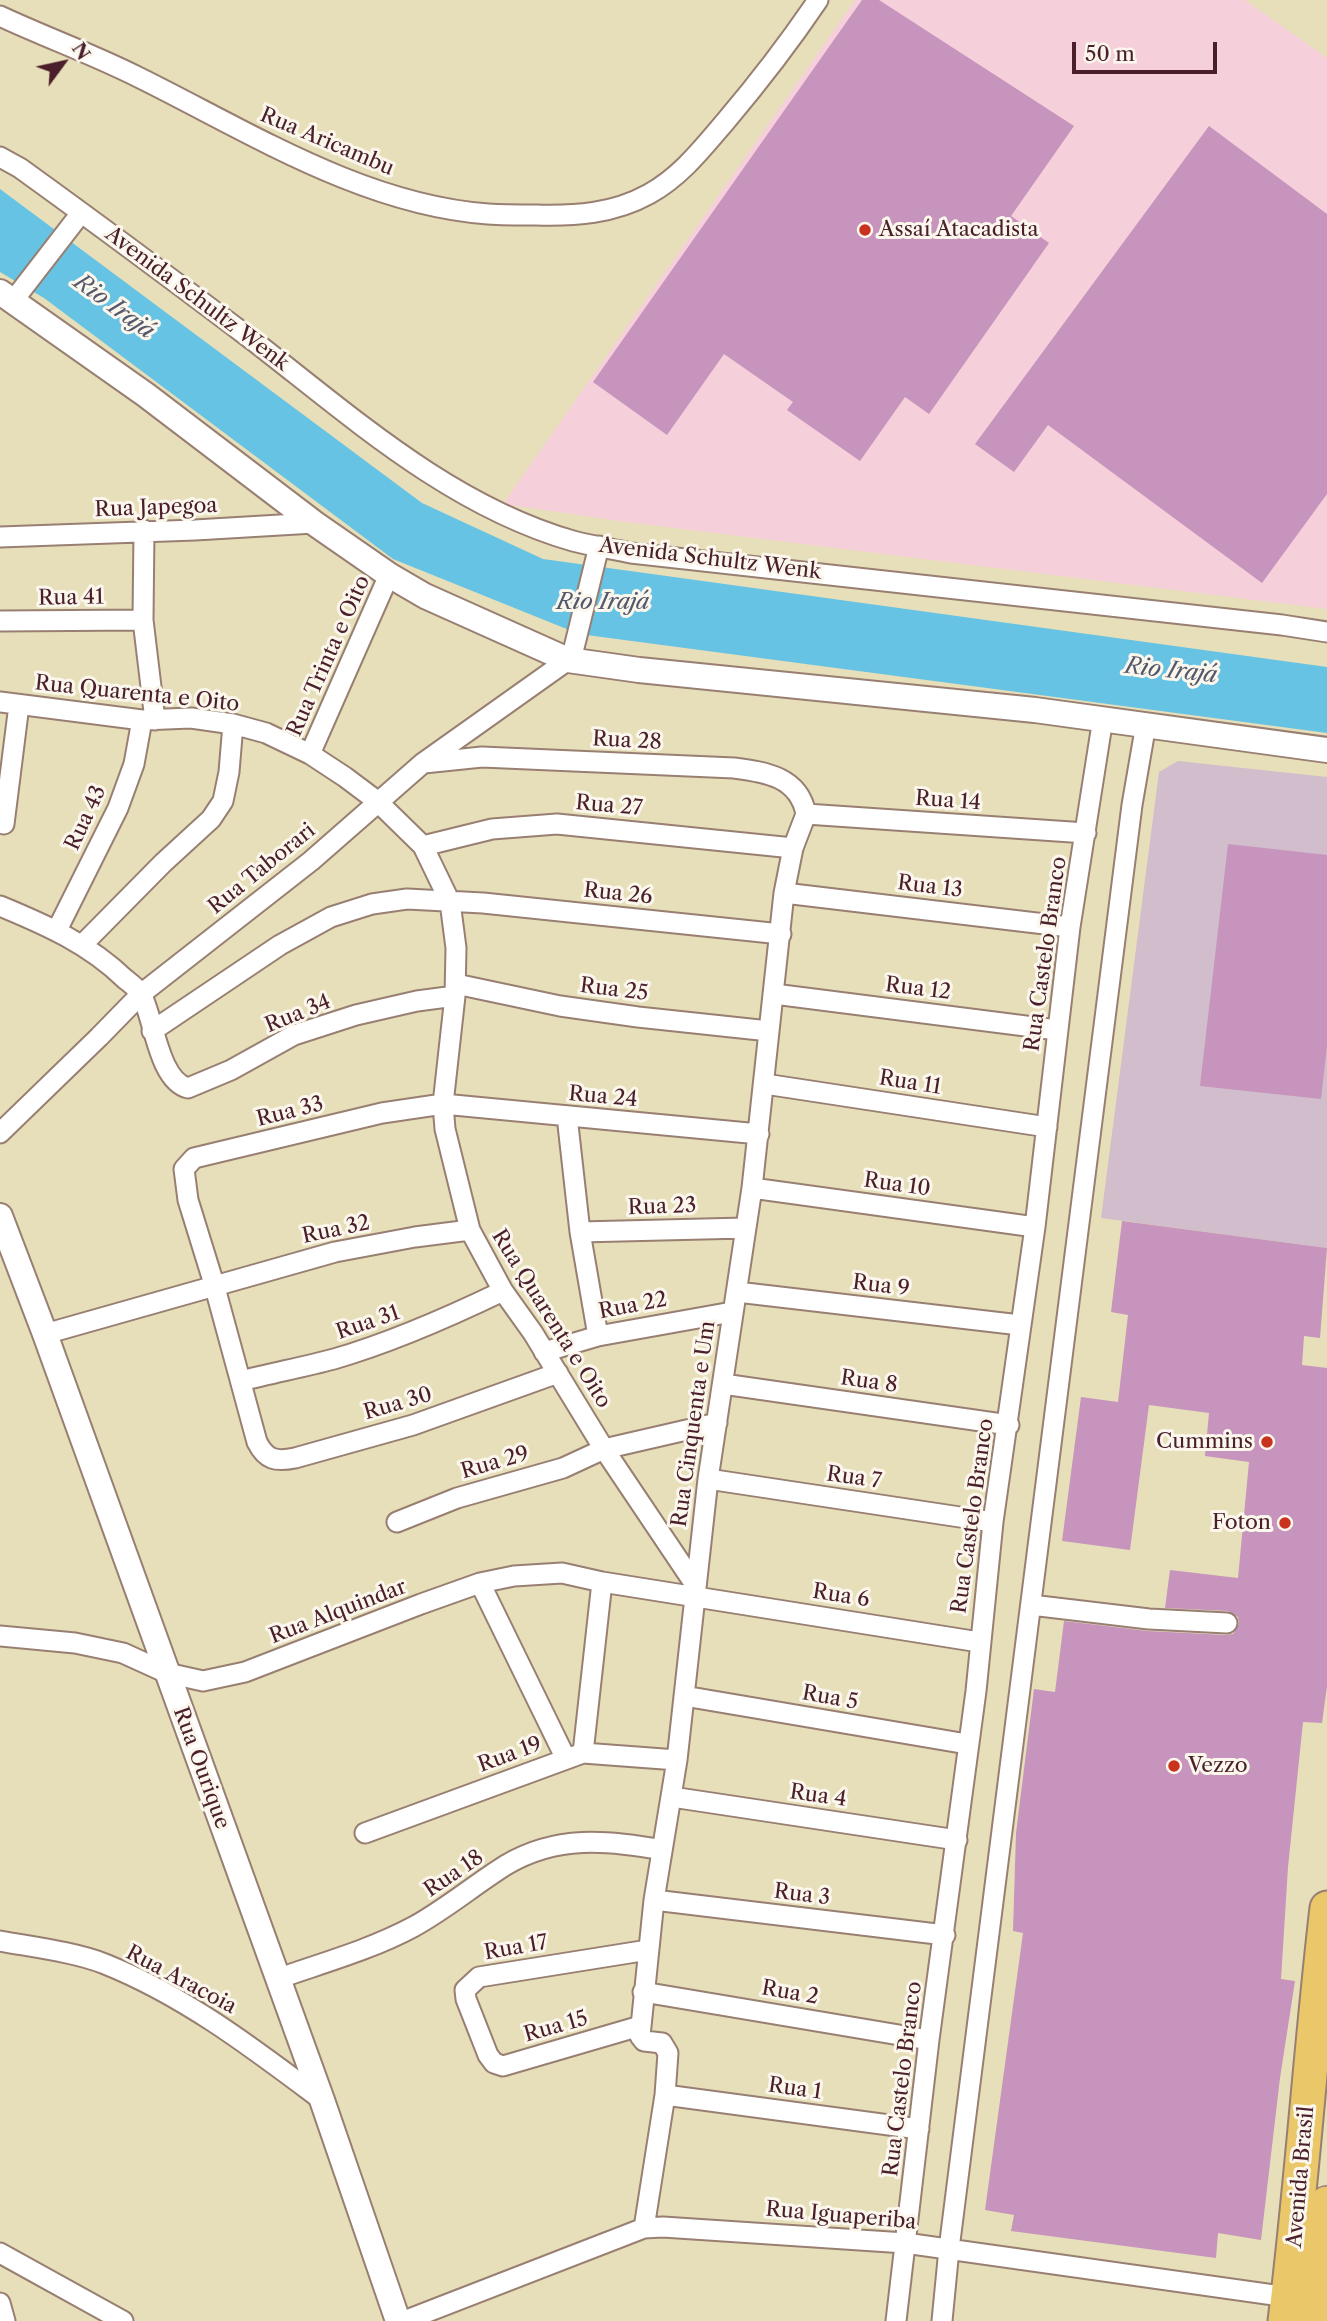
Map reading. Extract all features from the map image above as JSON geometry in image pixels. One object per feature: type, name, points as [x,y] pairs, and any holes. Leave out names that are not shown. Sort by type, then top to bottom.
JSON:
[{"type":"highway","name":"Avenida Brasil","points":[[1295,2313],[1299,2210],[1316,2002],[1327,1908]]},
{"type":"highway","name":"Avenida Brasil","points":[[1295,2313],[1327,2204]]},
{"type":"street","name":"Rua Aricambu","points":[[0,16],[134,74],[264,142],[343,178],[419,202],[487,214],[557,215],[606,212],[632,203],[652,193],[692,161],[771,67],[818,0]]},
{"type":"street","name":"Avenida Schultz Wenk","points":[[0,157],[20,168],[81,213],[405,457],[477,501],[574,541],[596,555],[631,553],[1327,632]]},
{"type":"street","points":[[81,213],[7,296],[146,395],[314,523],[389,575],[425,596],[572,652],[639,670],[825,687],[1103,718],[1327,750]]},
{"type":"street","name":"Rua Japegoa","points":[[0,537],[314,523]]},
{"type":"street","name":"Rua 43","points":[[57,930],[118,807],[148,720],[143,620],[144,530]]},
{"type":"street","points":[[572,652],[596,555]]},
{"type":"street","name":"Rua Trinta e Oito","points":[[310,754],[389,575]]},
{"type":"street","name":"Rua 41","points":[[0,621],[143,620]]},
{"type":"street","name":"Rua Taborari","points":[[0,1133],[141,994],[311,861],[424,762],[572,652]]},
{"type":"street","points":[[4,824],[10,704]]},
{"type":"street","name":"Rua Quarenta e Oito","points":[[10,704],[148,720],[191,719],[233,724],[266,733],[310,754],[377,801],[422,846],[450,901],[456,948],[455,990],[443,1104],[445,1129],[470,1230],[503,1291],[696,1591]]},
{"type":"street","name":"Rua Castelo Branco","points":[[896,2321],[929,2040],[976,1691],[993,1522],[1035,1227],[1070,927],[1103,718]]},
{"type":"street","points":[[83,944],[211,819],[223,801],[229,772],[233,724]]},
{"type":"street","points":[[942,2321],[1132,805],[1146,724]]},
{"type":"street","name":"Rua 28","points":[[424,762],[482,757],[734,768],[766,772],[787,781],[799,794],[806,814]]},
{"type":"street","name":"Rua 14","points":[[806,814],[1086,833]]},
{"type":"street","name":"Rua Cinquenta e Um","points":[[642,2034],[643,1992],[654,1900],[672,1797],[708,1479],[759,1135],[785,893],[793,848],[806,814]]},
{"type":"street","name":"Rua 27","points":[[422,846],[492,829],[557,824],[793,848]]},
{"type":"street","name":"Rua 13","points":[[785,893],[1070,927]]},
{"type":"street","name":"Rua 26","points":[[152,1031],[280,945],[331,917],[372,904],[396,901],[483,903],[781,934]]},
{"type":"street","points":[[0,906],[57,930],[83,944],[109,963],[141,994],[152,1031]]},
{"type":"street","name":"Rua 25","points":[[455,990],[638,1017],[769,1031]]},
{"type":"street","name":"Rua 34","points":[[152,1031],[170,1072],[182,1087],[188,1088],[230,1070],[294,1035],[455,990]]},
{"type":"street","name":"Rua 12","points":[[774,994],[1057,1030]]},
{"type":"street","name":"Rua 11","points":[[765,1084],[1047,1126]]},
{"type":"street","name":"Rua 24","points":[[443,1104],[759,1135]]},
{"type":"street","name":"Rua 33","points":[[257,1442],[215,1284],[188,1200],[184,1169],[194,1158],[382,1113],[443,1104]]},
{"type":"street","points":[[567,1116],[580,1232],[598,1336]]},
{"type":"street","name":"Rua 10","points":[[752,1188],[1035,1227]]},
{"type":"street","name":"Rua Ourique","points":[[0,1216],[401,2321]]},
{"type":"street","name":"Rua 23","points":[[580,1232],[746,1228]]},
{"type":"street","name":"Rua 32","points":[[45,1334],[335,1252],[470,1230]]},
{"type":"street","name":"Rua 31","points":[[241,1381],[379,1345],[458,1313],[503,1291]]},
{"type":"street","name":"Rua 9","points":[[737,1292],[1020,1325]]},
{"type":"street","name":"Rua 22","points":[[544,1352],[598,1336],[732,1312]]},
{"type":"street","name":"Rua 30","points":[[257,1442],[262,1452],[270,1459],[280,1461],[413,1425],[558,1373]]},
{"type":"street","name":"Rua 8","points":[[723,1384],[1009,1424]]},
{"type":"street","name":"Rua 29","points":[[397,1522],[457,1497],[563,1468],[604,1449],[717,1423]]},
{"type":"street","name":"Rua 7","points":[[708,1479],[993,1522]]},
{"type":"street","name":"Rua Alquindar","points":[[0,1636],[75,1643],[123,1653],[167,1673],[203,1681],[223,1678],[480,1583],[514,1576],[562,1573],[602,1582],[696,1591]]},
{"type":"street","points":[[574,1756],[602,1582]]},
{"type":"street","points":[[480,1583],[574,1756]]},
{"type":"street","name":"Rua 6","points":[[696,1591],[979,1642]]},
{"type":"street","points":[[1031,1605],[1149,1619],[1227,1623]]},
{"type":"street","name":"Rua 5","points":[[684,1696],[967,1744]]},
{"type":"street","name":"Rua 19","points":[[365,1833],[574,1756],[677,1760]]},
{"type":"street","name":"Rua 4","points":[[672,1797],[957,1840]]},
{"type":"street","name":"Rua 18","points":[[277,1979],[356,1952],[411,1928],[455,1903],[507,1865],[541,1849],[577,1842],[617,1841],[662,1850]]},
{"type":"street","name":"Rua 3","points":[[654,1900],[945,1935]]},
{"type":"street","name":"Rua Aracoia","points":[[0,1941],[103,1963],[169,1995],[231,2032],[322,2100]]},
{"type":"street","name":"Rua 17","points":[[488,2055],[466,1999],[465,1990],[479,1977],[648,1950]]},
{"type":"street","name":"Rua 2","points":[[643,1992],[929,2040]]},
{"type":"street","points":[[642,2034],[667,2048],[665,2095],[644,2228]]},
{"type":"street","name":"Rua 15","points":[[488,2055],[494,2063],[503,2066],[642,2034]]},
{"type":"street","name":"Rua 1","points":[[665,2095],[919,2129]]},
{"type":"street","name":"Rua Iguaperiba","points":[[401,2321],[644,2228],[739,2231],[905,2243],[1295,2313]]},
{"type":"street","points":[[0,2253],[123,2321]]},
{"type":"street","points":[[0,2303],[5,2321]]},
{"type":"shaded area","points":[[855,0],[1245,0],[1327,58],[1327,609],[626,522],[503,504]]},
{"type":"shaded area","points":[[1178,761],[1327,777],[1327,1248],[1101,1218],[1159,772]]},
{"type":"water","name":"Rio Irajá","points":[[0,189],[422,503],[543,559],[1327,667],[1327,733],[579,634],[393,559],[44,298],[0,272]]},
{"type":"building","name":"Assaí Atacadista","points":[[862,0],[879,0],[1074,126],[1011,216],[1049,243],[929,414],[905,397],[860,461],[787,410],[793,402],[724,354],[667,435],[593,382]]},
{"type":"building","points":[[1209,126],[1327,214],[1327,494],[1262,583],[1048,425],[1014,472],[975,444]]},
{"type":"building","points":[[1228,844],[1327,855],[1327,1045],[1321,1099],[1200,1086]]},
{"type":"building","points":[[1122,1221],[1327,1248],[1320,1338],[1304,1336],[1302,1365],[1327,1368],[1327,1686],[1322,1723],[1303,1722],[1288,1867],[1281,1979],[1295,1981],[1280,2078],[1261,2240],[1218,2233],[1216,2258],[1011,2231],[1014,2215],[985,2210],[1023,1933],[1013,1931],[1016,1833],[1034,1689],[1055,1692],[1064,1621],[1148,1631],[1226,1635],[1233,1634],[1239,1624],[1238,1617],[1228,1611],[1165,1608],[1170,1570],[1238,1578],[1249,1462],[1205,1456],[1209,1413],[1149,1405],[1130,1550],[1062,1541],[1081,1397],[1118,1402],[1128,1315],[1111,1312]]},
{"type":"place","name":"Assaí Atacadista","points":[[865,230]]},
{"type":"place","name":"Cummins","points":[[1267,1442]]},
{"type":"place","name":"Foton","points":[[1285,1523]]},
{"type":"place","name":"Vezzo","points":[[1174,1766]]}]
